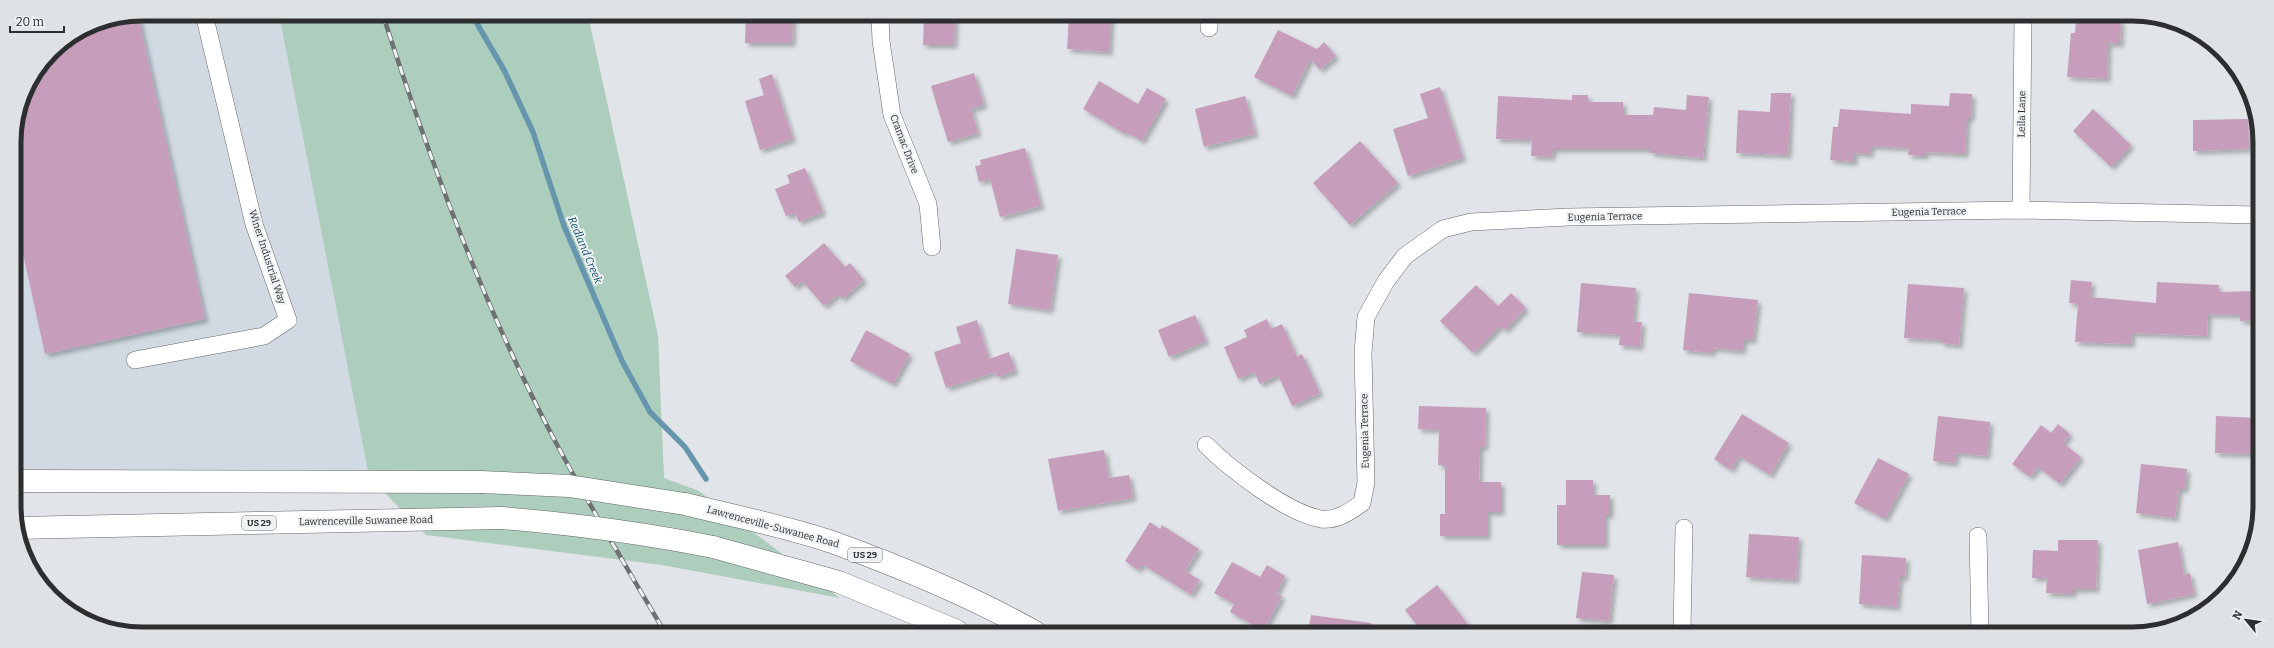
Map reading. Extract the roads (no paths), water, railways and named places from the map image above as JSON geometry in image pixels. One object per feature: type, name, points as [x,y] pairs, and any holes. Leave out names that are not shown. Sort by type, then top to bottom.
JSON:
[{"type":"main road","name":"Lawrenceville-Suwanee Road","points":[[21,481],[480,482],[569,486],[685,504],[752,520],[831,542],[915,575],[1007,616],[1026,627]]},
{"type":"main road","name":"Lawrenceville Suwanee Road","points":[[23,528],[502,518],[597,527],[648,534],[713,547],[839,582],[947,627]]},
{"type":"street","name":"Winer Industrial Way","points":[[134,360],[264,336],[288,320],[254,224],[206,21]]},
{"type":"street","name":"Cramac Drive","points":[[880,21],[881,41],[892,115],[928,204],[932,247]]},
{"type":"street","name":"Leila Lane","points":[[2021,210],[2023,21]]},
{"type":"street","name":"Eugenia Terrace","points":[[1206,445],[1224,462],[1296,510],[1321,519],[1344,517],[1362,503],[1366,482],[1363,353],[1366,317],[1386,281],[1405,256],[1443,229],[1471,222],[1576,217],[2021,210],[2253,215]]},
{"type":"street","points":[[1682,627],[1684,528]]},
{"type":"street","points":[[1978,536],[1980,627]]},
{"type":"waterway","name":"Redland Creek","points":[[475,21],[504,70],[533,132],[564,226],[622,361],[650,412],[685,447],[706,479]]},
{"type":"railway","points":[[385,21],[439,178],[481,285],[504,338],[568,465],[662,627]]}]
